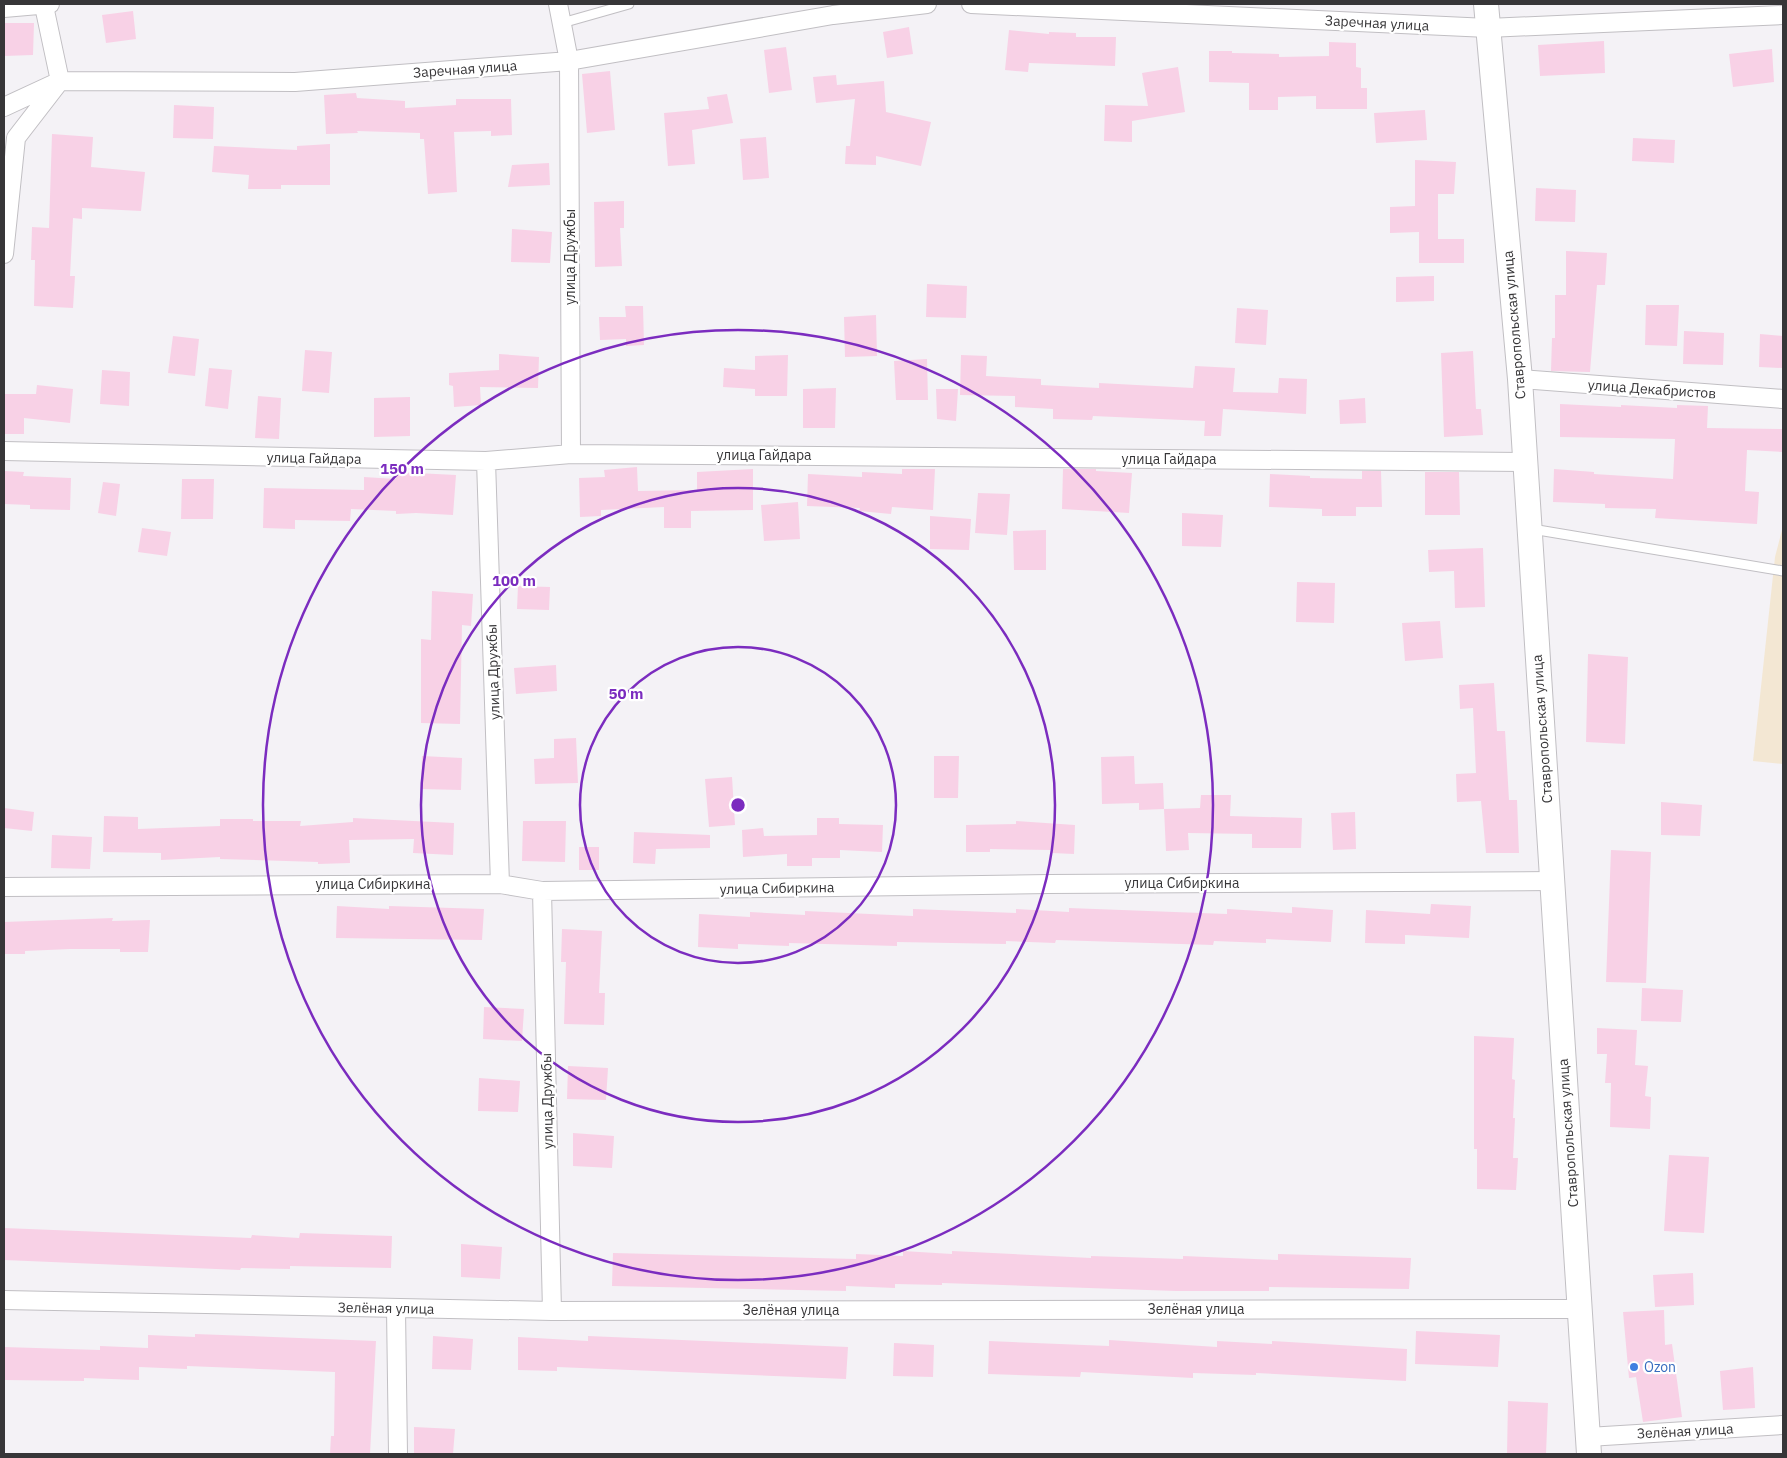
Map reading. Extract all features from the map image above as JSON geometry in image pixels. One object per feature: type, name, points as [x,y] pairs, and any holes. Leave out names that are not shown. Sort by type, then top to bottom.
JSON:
[{"type":"main road","name":"Ставропольская улица","points":[[1486,4],[1520,379],[1588,1445]]},
{"type":"street","name":"улица Дружбы","points":[[558,4],[569,61],[571,454]]},
{"type":"street","name":"Заречная улица","points":[[4,106],[60,81],[295,82],[569,61],[833,15],[927,4]]},
{"type":"street","name":"Заречная улица","points":[[971,4],[1488,28],[1783,14]]},
{"type":"street","points":[[4,8],[47,5],[60,81],[16,138],[4,254]]},
{"type":"street","name":"улица Декабристов","points":[[1520,379],[1783,399]]},
{"type":"street","name":"улица Гайдара","points":[[4,451],[486,461],[571,454],[1524,462]]},
{"type":"street","name":"улица Дружбы","points":[[486,461],[500,884]]},
{"type":"street","name":"улица Сибиркина","points":[[4,887],[500,884],[542,891],[1552,880]]},
{"type":"street","name":"улица Дружбы","points":[[542,891],[552,1311]]},
{"type":"street","name":"Зелёная улица","points":[[4,1300],[552,1311],[1579,1309]]},
{"type":"street","points":[[396,1309],[398,1454]]},
{"type":"street","name":"Зелёная улица","points":[[1588,1445],[1783,1425]]},
{"type":"lane","points":[[562,23],[629,4]]},
{"type":"lane","points":[[1529,529],[1783,571]]},
{"type":"shaded area","points":[[1783,526],[1783,764],[1753,761],[1775,557]]},
{"type":"building","points":[[133,11],[136,39],[106,43],[102,15]]},
{"type":"building","points":[[4,23],[34,23],[33,55],[4,56]]},
{"type":"building","points":[[909,27],[913,54],[887,58],[883,32]]},
{"type":"building","points":[[1009,30],[1049,34],[1049,32],[1076,33],[1076,37],[1116,37],[1115,66],[1029,63],[1028,72],[1005,70]]},
{"type":"building","points":[[1604,41],[1605,73],[1540,76],[1538,45]]},
{"type":"building","points":[[1329,42],[1356,43],[1356,67],[1361,68],[1361,88],[1367,88],[1367,109],[1316,109],[1316,96],[1278,97],[1278,110],[1249,110],[1249,83],[1209,82],[1209,51],[1279,54],[1279,57],[1329,56]]},
{"type":"building","points":[[786,47],[792,90],[769,93],[764,50]]},
{"type":"building","points":[[1772,49],[1774,82],[1733,87],[1729,54]]},
{"type":"building","points":[[1178,67],[1185,112],[1132,121],[1132,142],[1104,141],[1105,105],[1148,106],[1142,73]]},
{"type":"building","points":[[610,71],[615,130],[587,133],[582,74]]},
{"type":"building","points":[[836,75],[837,85],[884,81],[886,112],[931,122],[921,166],[876,156],[876,165],[845,164],[846,146],[850,146],[855,99],[816,103],[813,77]]},
{"type":"building","points":[[356,93],[357,98],[405,101],[405,108],[456,105],[456,99],[511,99],[512,135],[491,136],[491,131],[454,132],[457,192],[428,194],[424,139],[420,139],[420,133],[357,131],[358,133],[326,134],[324,95]]},
{"type":"building","points":[[727,94],[733,123],[692,130],[695,164],[668,166],[664,113],[709,109],[707,97]]},
{"type":"building","points":[[174,105],[214,107],[213,139],[173,138]]},
{"type":"building","points":[[1425,110],[1427,140],[1376,143],[1374,113]]},
{"type":"building","points":[[52,134],[93,137],[91,167],[145,172],[141,211],[82,208],[82,219],[73,218],[70,276],[75,276],[73,308],[34,306],[35,260],[31,260],[32,227],[49,228]]},
{"type":"building","points":[[766,137],[769,178],[743,180],[740,139]]},
{"type":"building","points":[[1633,138],[1675,140],[1674,163],[1632,161]]},
{"type":"building","points":[[330,144],[330,185],[281,185],[281,189],[248,189],[249,175],[212,172],[214,146],[297,150],[297,146]]},
{"type":"building","points":[[1415,160],[1456,162],[1454,194],[1438,194],[1438,239],[1464,239],[1464,263],[1419,263],[1419,232],[1390,233],[1390,207],[1415,206]]},
{"type":"building","points":[[549,163],[550,185],[508,187],[512,165]]},
{"type":"building","points":[[1536,188],[1576,190],[1575,222],[1535,221]]},
{"type":"building","points":[[624,201],[624,228],[620,228],[622,266],[595,267],[594,202]]},
{"type":"building","points":[[512,229],[552,232],[550,263],[511,262]]},
{"type":"building","points":[[1566,251],[1607,253],[1605,285],[1597,285],[1590,372],[1551,371],[1552,338],[1555,338],[1555,295],[1566,295]]},
{"type":"building","points":[[1434,276],[1434,301],[1396,302],[1396,277]]},
{"type":"building","points":[[927,284],[967,286],[966,318],[926,317]]},
{"type":"building","points":[[1646,305],[1679,305],[1677,346],[1645,345]]},
{"type":"building","points":[[625,306],[643,306],[644,345],[626,346],[626,339],[600,340],[599,317],[626,317]]},
{"type":"building","points":[[1237,308],[1268,310],[1266,345],[1235,343]]},
{"type":"building","points":[[876,315],[877,356],[845,357],[844,317]]},
{"type":"building","points":[[1684,331],[1724,333],[1723,365],[1683,364]]},
{"type":"building","points":[[1760,334],[1783,336],[1783,368],[1759,367]]},
{"type":"building","points":[[173,336],[199,339],[195,376],[168,373]]},
{"type":"building","points":[[305,350],[332,352],[329,393],[302,391]]},
{"type":"building","points":[[1473,351],[1476,409],[1481,409],[1483,435],[1444,437],[1441,353]]},
{"type":"building","points":[[499,354],[539,357],[538,388],[480,387],[481,405],[454,407],[453,386],[449,385],[449,373],[499,370]]},
{"type":"building","points":[[788,355],[787,396],[755,396],[755,389],[723,387],[724,368],[755,370],[755,356]]},
{"type":"building","points":[[961,355],[987,356],[986,376],[1041,379],[1041,385],[1099,388],[1099,383],[1193,388],[1195,366],[1235,368],[1233,392],[1278,393],[1279,378],[1307,379],[1306,414],[1223,409],[1221,436],[1204,436],[1205,421],[1093,416],[1092,420],[1053,419],[1053,409],[1015,407],[1015,396],[960,395]]},
{"type":"building","points":[[927,359],[928,400],[896,400],[894,361]]},
{"type":"building","points":[[209,368],[232,370],[228,409],[205,406]]},
{"type":"building","points":[[102,370],[130,372],[129,406],[100,404]]},
{"type":"building","points":[[37,385],[73,389],[70,423],[24,418],[24,434],[4,434],[4,394],[36,394]]},
{"type":"building","points":[[836,388],[835,428],[803,428],[803,389]]},
{"type":"building","points":[[936,389],[958,389],[956,421],[937,419]]},
{"type":"building","points":[[258,396],[281,398],[279,439],[255,438]]},
{"type":"building","points":[[410,397],[410,436],[374,437],[374,398]]},
{"type":"building","points":[[1365,398],[1366,423],[1340,424],[1339,400]]},
{"type":"building","points":[[1560,404],[1677,408],[1677,405],[1708,406],[1707,428],[1783,429],[1783,452],[1747,450],[1745,491],[1759,492],[1757,524],[1655,518],[1656,509],[1605,508],[1605,504],[1553,502],[1554,469],[1594,472],[1594,474],[1673,479],[1675,439],[1560,437]]},
{"type":"building","points":[[637,467],[638,491],[697,490],[697,472],[753,469],[753,510],[691,511],[691,528],[664,528],[664,507],[601,510],[601,516],[580,517],[579,478],[605,477],[604,470]]},
{"type":"building","points":[[902,469],[935,469],[933,510],[892,507],[891,514],[859,511],[860,508],[807,506],[808,474],[862,477],[862,472],[902,474]]},
{"type":"building","points":[[1063,469],[1096,469],[1096,471],[1132,473],[1129,513],[1062,509]]},
{"type":"building","points":[[4,471],[24,472],[23,476],[71,478],[70,510],[30,509],[30,505],[4,504]]},
{"type":"building","points":[[1362,471],[1381,471],[1382,507],[1356,507],[1356,516],[1322,516],[1322,509],[1269,507],[1270,474],[1310,476],[1310,478],[1362,479]]},
{"type":"building","points":[[396,472],[456,475],[453,515],[396,514],[396,511],[351,509],[350,521],[295,520],[295,529],[263,528],[264,488],[364,490],[364,477],[396,479]]},
{"type":"building","points":[[1425,472],[1459,472],[1460,515],[1425,515]]},
{"type":"building","points":[[182,479],[214,479],[213,519],[181,519]]},
{"type":"building","points":[[103,482],[120,484],[116,516],[98,513]]},
{"type":"building","points":[[978,493],[1010,494],[1007,535],[975,533]]},
{"type":"building","points":[[798,502],[800,539],[764,541],[761,505]]},
{"type":"building","points":[[1182,513],[1223,515],[1221,547],[1182,546]]},
{"type":"building","points":[[930,516],[971,519],[969,550],[930,549]]},
{"type":"building","points":[[142,528],[171,532],[167,556],[138,552]]},
{"type":"building","points":[[1046,530],[1046,570],[1014,570],[1013,531]]},
{"type":"building","points":[[1483,548],[1485,607],[1455,608],[1454,571],[1429,572],[1428,550]]},
{"type":"building","points":[[1297,582],[1335,583],[1334,623],[1296,622]]},
{"type":"building","points":[[518,586],[550,587],[549,610],[517,609]]},
{"type":"building","points":[[432,591],[473,594],[471,626],[462,625],[460,724],[421,723],[421,639],[431,640]]},
{"type":"building","points":[[1440,621],[1443,658],[1405,661],[1402,623]]},
{"type":"building","points":[[1588,654],[1628,657],[1625,744],[1586,742]]},
{"type":"building","points":[[556,665],[557,691],[516,694],[514,668]]},
{"type":"building","points":[[1494,683],[1497,731],[1505,731],[1509,800],[1517,800],[1519,853],[1486,853],[1481,801],[1457,802],[1456,774],[1476,773],[1473,708],[1460,709],[1459,685]]},
{"type":"building","points":[[576,738],[578,783],[535,784],[534,759],[554,758],[554,739]]},
{"type":"building","points":[[422,756],[462,758],[461,790],[421,789]]},
{"type":"building","points":[[934,756],[959,756],[958,798],[934,798]]},
{"type":"building","points":[[1134,756],[1135,784],[1163,783],[1164,809],[1139,810],[1139,803],[1102,804],[1101,757]]},
{"type":"building","points":[[732,777],[735,825],[709,827],[705,779]]},
{"type":"building","points":[[1201,795],[1231,795],[1230,816],[1302,818],[1301,848],[1252,848],[1252,834],[1188,833],[1189,850],[1166,851],[1164,809],[1200,808]]},
{"type":"building","points":[[1661,802],[1702,805],[1700,836],[1661,835]]},
{"type":"building","points":[[4,808],[34,812],[32,831],[4,828]]},
{"type":"building","points":[[1355,812],[1356,849],[1333,850],[1331,813]]},
{"type":"building","points":[[104,816],[138,817],[138,829],[220,826],[220,819],[301,821],[300,826],[353,822],[353,818],[454,823],[453,855],[413,853],[414,839],[349,840],[350,863],[318,864],[318,862],[220,859],[220,857],[161,860],[161,853],[103,852]]},
{"type":"building","points":[[817,818],[839,818],[839,824],[883,825],[882,852],[840,850],[840,858],[812,858],[812,866],[787,866],[787,854],[743,857],[742,830],[763,828],[764,836],[817,835]]},
{"type":"building","points":[[523,821],[566,821],[565,862],[522,861]]},
{"type":"building","points":[[1016,821],[1075,825],[1074,854],[1052,853],[1052,850],[990,849],[990,852],[966,852],[966,825],[1016,824]]},
{"type":"building","points":[[634,832],[710,835],[710,848],[656,849],[655,864],[633,863]]},
{"type":"building","points":[[52,835],[92,837],[90,869],[51,868]]},
{"type":"building","points":[[579,847],[599,847],[599,870],[579,870]]},
{"type":"building","points":[[1611,850],[1651,852],[1646,983],[1606,982]]},
{"type":"building","points":[[1431,904],[1471,906],[1469,938],[1405,935],[1405,944],[1365,943],[1366,910],[1430,914]]},
{"type":"building","points":[[337,906],[389,909],[389,906],[484,909],[482,940],[336,938]]},
{"type":"building","points":[[1292,907],[1333,910],[1331,942],[1266,939],[1266,943],[1214,941],[1213,945],[1056,940],[1055,943],[1006,941],[1006,944],[897,942],[897,946],[789,943],[789,946],[738,944],[738,949],[698,947],[699,914],[750,917],[750,912],[805,915],[805,911],[913,916],[913,909],[1016,913],[1016,909],[1069,912],[1069,908],[1227,914],[1227,909],[1292,913]]},
{"type":"building","points":[[113,918],[112,921],[150,920],[148,952],[120,952],[120,949],[70,949],[25,951],[25,954],[4,954],[4,922]]},
{"type":"building","points":[[562,929],[602,931],[599,993],[605,993],[604,1025],[564,1024],[566,962],[561,962]]},
{"type":"building","points":[[1642,988],[1683,990],[1681,1022],[1641,1021]]},
{"type":"building","points":[[484,1007],[524,1009],[522,1041],[483,1039]]},
{"type":"building","points":[[1597,1028],[1637,1030],[1635,1065],[1648,1066],[1645,1096],[1651,1097],[1650,1129],[1610,1127],[1611,1083],[1605,1083],[1607,1054],[1597,1054]]},
{"type":"building","points":[[1474,1036],[1514,1038],[1512,1079],[1515,1080],[1513,1118],[1515,1118],[1513,1158],[1518,1158],[1516,1190],[1477,1189],[1477,1149],[1474,1149]]},
{"type":"building","points":[[568,1066],[608,1068],[606,1100],[567,1099]]},
{"type":"building","points":[[479,1078],[520,1081],[518,1112],[478,1111]]},
{"type":"building","points":[[573,1133],[614,1136],[612,1168],[573,1166]]},
{"type":"building","points":[[1669,1155],[1709,1157],[1704,1233],[1664,1231]]},
{"type":"building","points":[[4,1228],[251,1238],[252,1235],[299,1238],[300,1233],[392,1236],[391,1268],[290,1266],[290,1269],[241,1268],[240,1270],[4,1260]]},
{"type":"building","points":[[461,1244],[502,1247],[500,1279],[461,1277]]},
{"type":"building","points":[[903,1251],[952,1254],[952,1251],[1091,1258],[1091,1256],[1183,1259],[1183,1256],[1278,1260],[1278,1254],[1411,1258],[1409,1289],[1269,1287],[1269,1291],[1176,1291],[942,1283],[942,1285],[895,1284],[895,1288],[846,1286],[846,1291],[612,1286],[613,1253],[856,1259],[856,1254],[903,1256]]},
{"type":"building","points":[[1693,1273],[1694,1305],[1655,1307],[1653,1275]]},
{"type":"building","points":[[1664,1310],[1665,1345],[1672,1344],[1682,1417],[1643,1422],[1636,1377],[1629,1378],[1623,1312]]},
{"type":"building","points":[[1416,1331],[1500,1335],[1498,1367],[1415,1364]]},
{"type":"building","points":[[195,1334],[376,1341],[370,1454],[330,1454],[331,1436],[334,1436],[335,1372],[187,1366],[187,1369],[139,1367],[139,1380],[84,1378],[84,1381],[4,1380],[4,1347],[100,1350],[100,1346],[148,1348],[148,1335],[195,1337]]},
{"type":"building","points":[[433,1336],[473,1339],[471,1370],[432,1369]]},
{"type":"building","points":[[588,1336],[848,1347],[846,1379],[557,1367],[557,1371],[518,1370],[518,1337],[588,1341]]},
{"type":"building","points":[[1109,1340],[1217,1347],[1217,1341],[1272,1344],[1272,1341],[1407,1349],[1406,1381],[1256,1373],[1256,1375],[1193,1373],[1193,1378],[1081,1372],[1080,1377],[988,1374],[989,1341],[1109,1346]]},
{"type":"building","points":[[894,1343],[934,1345],[933,1377],[893,1376]]},
{"type":"building","points":[[1753,1367],[1755,1408],[1723,1410],[1720,1371]]},
{"type":"building","points":[[1508,1401],[1548,1403],[1546,1454],[1507,1454]]},
{"type":"building","points":[[414,1427],[455,1429],[453,1454],[414,1454]]},
{"type":"place","name":"Ozon","points":[[1634,1367]]}]
